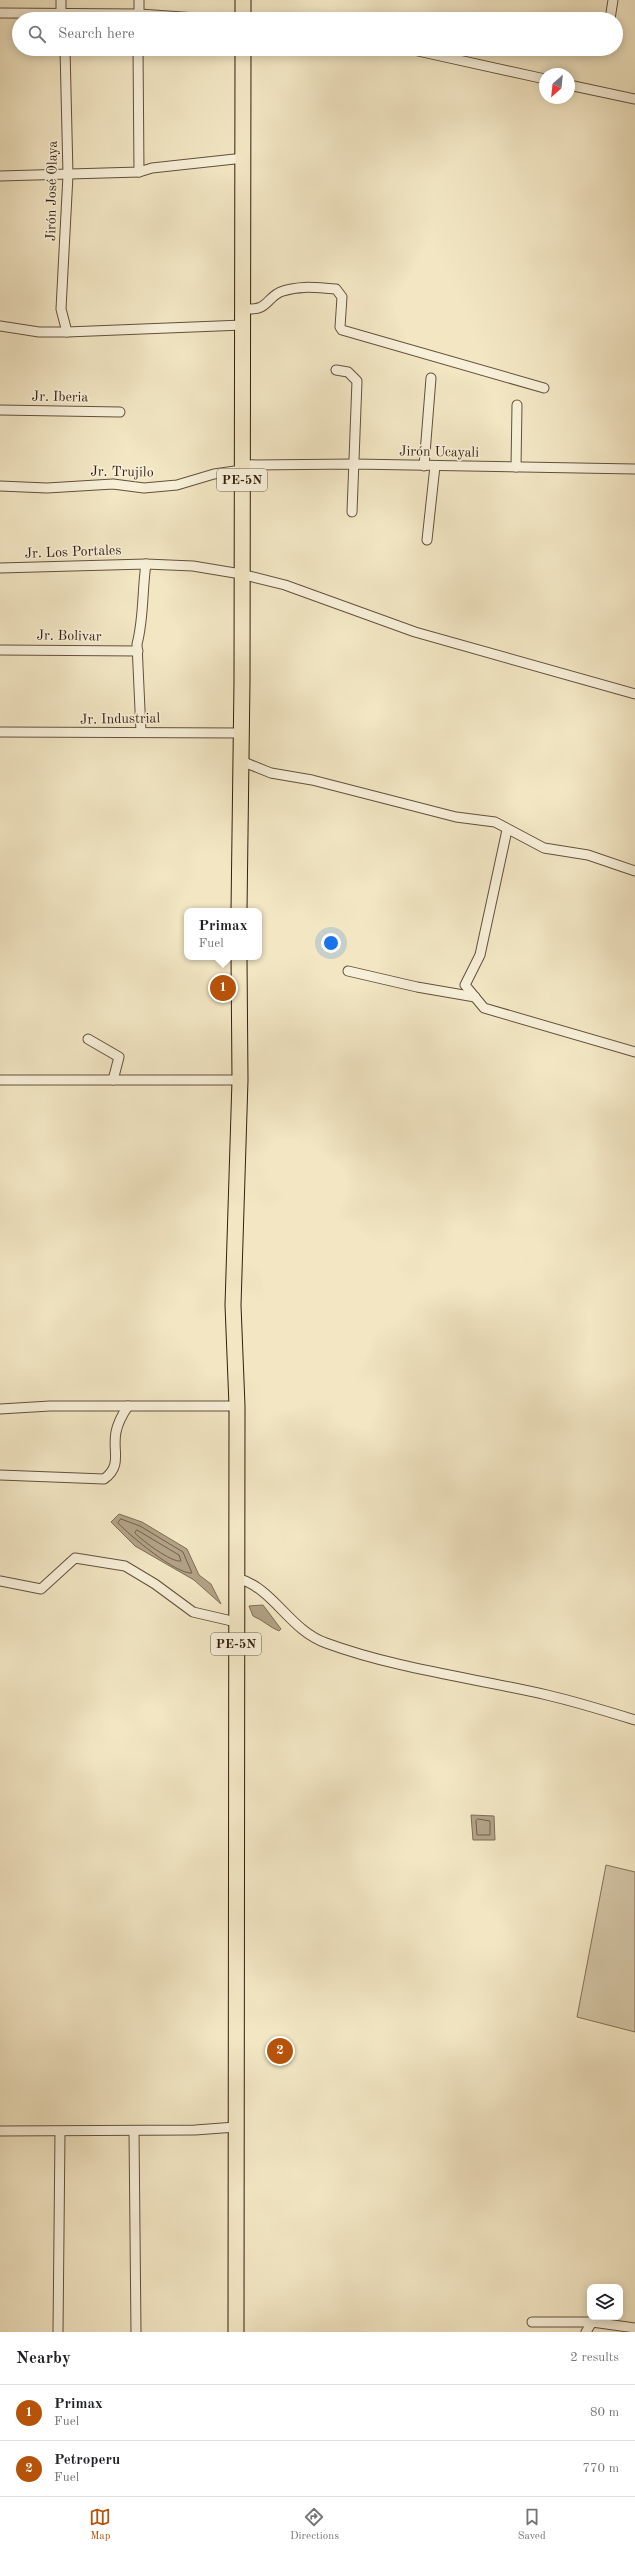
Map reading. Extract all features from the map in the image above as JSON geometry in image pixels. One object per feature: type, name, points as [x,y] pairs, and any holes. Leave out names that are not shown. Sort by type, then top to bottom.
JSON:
[{"type":"highway","points":[[243,0],[243,12]]},
{"type":"highway","name":"PE-5N","points":[[239,908],[244,158],[243,56]]},
{"type":"highway","name":"PE-5N","points":[[236,2332],[236,1622],[238,1406],[233,1284],[240,1080],[239,960]]},
{"type":"street","points":[[61,0],[61,12]]},
{"type":"street","points":[[139,0],[139,12]]},
{"type":"street","points":[[611,12],[613,0]]},
{"type":"street","points":[[0,13],[12,14]]},
{"type":"street","name":"Jirón José Olaya","points":[[65,56],[68,175],[66,240],[61,282],[61,309],[67,332]]},
{"type":"street","points":[[138,56],[139,172]]},
{"type":"street","points":[[441,56],[539,78]]},
{"type":"street","points":[[575,85],[635,99]]},
{"type":"street","points":[[0,176],[139,172],[152,168],[244,158]]},
{"type":"street","points":[[243,308],[252,310],[262,307],[281,291],[297,287],[336,289],[342,297],[340,327],[342,330],[544,388]]},
{"type":"street","points":[[0,326],[39,332],[67,332],[243,325]]},
{"type":"street","points":[[336,370],[348,372],[357,381],[352,512]]},
{"type":"street","points":[[424,466],[431,378]]},
{"type":"street","points":[[516,404],[516,467]]},
{"type":"street","name":"Jr. Iberia","points":[[0,410],[120,412]]},
{"type":"street","name":"Jirón Ucayali","points":[[242,468],[354,464],[635,469]]},
{"type":"street","points":[[427,540],[435,466]]},
{"type":"street","name":"Jr. Trujilo","points":[[0,486],[48,488],[113,484],[144,488],[177,485],[214,474],[242,468]]},
{"type":"street","points":[[141,732],[138,651],[146,564]]},
{"type":"street","name":"Jr. Los Portales","points":[[0,568],[146,564],[193,566],[241,574],[285,585],[415,632],[635,694]]},
{"type":"street","name":"Jr. Bolivar","points":[[0,650],[138,651]]},
{"type":"street","name":"Jr. Industrial","points":[[0,732],[132,734],[141,732],[241,733]]},
{"type":"street","points":[[241,761],[271,773],[312,780],[456,817],[495,822],[507,830],[544,848],[588,856],[635,871]]},
{"type":"street","points":[[507,830],[480,955],[465,985],[484,1008],[635,1052]]},
{"type":"street","points":[[348,971],[417,987],[475,997]]},
{"type":"street","points":[[88,1040],[121,1057],[113,1080]]},
{"type":"street","points":[[0,1080],[240,1080]]},
{"type":"street","points":[[0,1475],[104,1479],[112,1473],[116,1464],[116,1434],[120,1417],[128,1406]]},
{"type":"street","points":[[0,1408],[238,1406]]},
{"type":"street","points":[[0,1581],[41,1589],[75,1558],[125,1566],[155,1584],[193,1612],[236,1622]]},
{"type":"street","points":[[237,1578],[248,1581],[265,1591],[302,1629],[325,1643],[470,1681],[547,1696],[635,1720]]},
{"type":"street","points":[[0,2131],[60,2132],[195,2130],[236,2127]]},
{"type":"street","points":[[134,2131],[136,2332]]},
{"type":"street","points":[[58,2332],[60,2132]]},
{"type":"street","points":[[532,2322],[592,2322],[635,2328]]},
{"type":"street","points":[[586,2332],[592,2322]]},
{"type":"shaded area","points":[[606,1865],[635,1872],[635,2032],[577,2017]]},
{"type":"water","points":[[119,1514],[142,1522],[187,1549],[199,1575],[211,1584],[221,1604],[194,1580],[135,1546],[111,1522]]},
{"type":"water","points":[[263,1605],[281,1629],[279,1631],[253,1616],[249,1606]]},
{"type":"water","points":[[471,1815],[494,1816],[495,1840],[473,1840]]},
{"type":"place","name":"Primax","points":[[223,988]]},
{"type":"place","name":"Petroperu","points":[[280,2051]]}]
